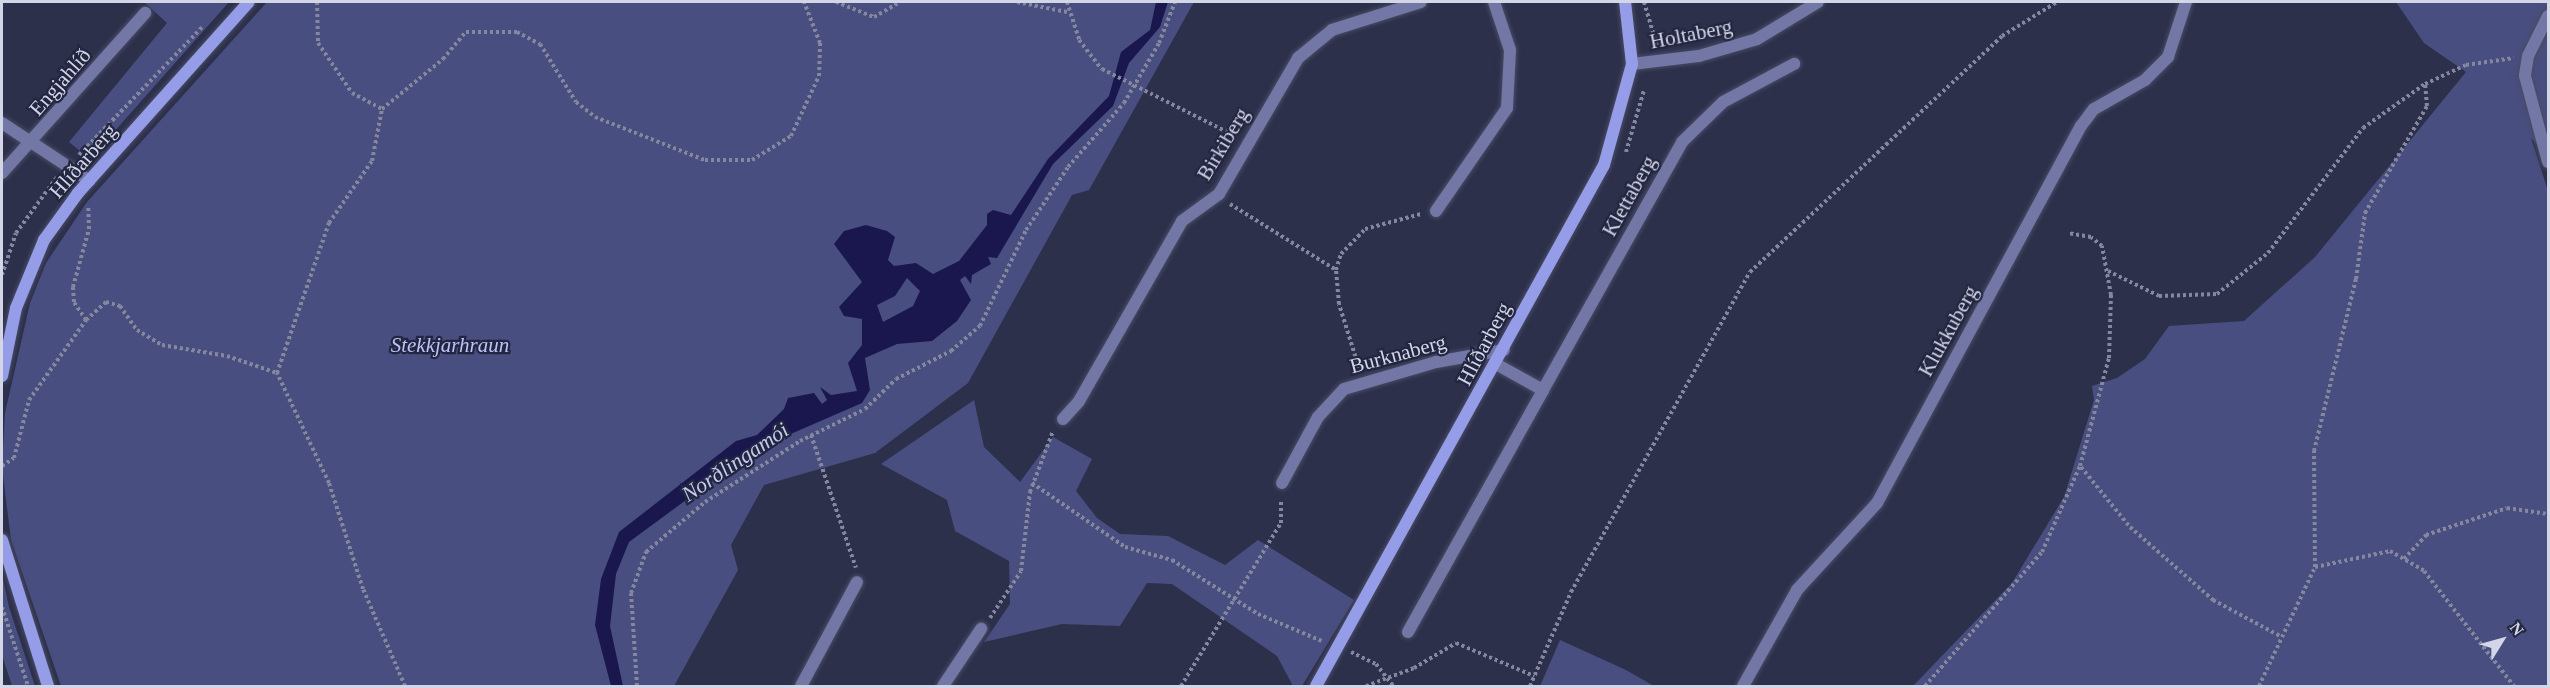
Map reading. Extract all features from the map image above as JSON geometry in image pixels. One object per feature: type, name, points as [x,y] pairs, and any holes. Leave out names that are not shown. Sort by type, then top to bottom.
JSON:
[{"type":"street","name":"Hlíðarberg","points":[[2,376],[28,268],[78,193],[249,2]]},
{"type":"street","name":"Birkiberg","points":[[1063,419],[1085,391],[1182,221],[1219,194],[1282,81],[1313,42],[1332,30],[1421,2]]},
{"type":"street","points":[[1436,211],[1507,108],[1510,50],[1494,2]]},
{"type":"street","name":"Hlíðarberg","points":[[1316,687],[1337,644],[1496,364],[1604,165],[1632,64],[1625,2]]},
{"type":"street","name":"Holtaberg","points":[[1632,64],[1699,56],[1757,39],[1818,2]]},
{"type":"street","name":"Klukkuberg","points":[[1743,687],[1797,590],[1877,503],[2082,126],[2094,109],[2145,80],[2168,57],[2186,2]]},
{"type":"street","name":"Engjahlíð","points":[[2,173],[34,141],[145,13]]},
{"type":"street","points":[[2548,16],[2528,56],[2528,104],[2548,162]]},
{"type":"street","name":"Klettaberg","points":[[1408,632],[1682,142],[1723,102],[1794,64]]},
{"type":"street","points":[[2,123],[34,141],[90,180]]},
{"type":"street","name":"Burknaberg","points":[[1282,483],[1331,399],[1363,380],[1503,350]]},
{"type":"street","points":[[1496,364],[1544,390]]},
{"type":"street","points":[[2,540],[48,687]]},
{"type":"street","points":[[801,687],[857,582]]},
{"type":"street","points":[[943,687],[981,629]]},
{"type":"path","points":[[317,2],[318,43],[352,93],[382,109]]},
{"type":"path","points":[[405,687],[363,590],[329,483],[277,373],[329,223],[372,161],[382,109],[443,59],[466,32],[517,32],[540,44],[576,102],[595,117],[705,160],[752,160],[791,136],[819,76],[820,43],[804,2]]},
{"type":"path","points":[[837,2],[874,17],[900,2]]},
{"type":"path","points":[[1017,2],[1067,12]]},
{"type":"path","points":[[1066,2],[1067,12],[1085,51],[1110,75],[1248,145]]},
{"type":"path","points":[[637,687],[631,594],[646,552],[686,515],[811,435],[865,409],[905,373],[951,351],[983,322],[1034,216],[1135,86],[1175,2]]},
{"type":"path","points":[[1530,687],[1571,591],[1750,272],[2002,36],[2057,2]]},
{"type":"path","points":[[2,276],[16,233],[67,164],[210,19]]},
{"type":"path","points":[[2107,270],[2159,296],[2217,294],[2268,253],[2364,128],[2425,84],[2466,65],[2528,56]]},
{"type":"path","points":[[2259,687],[2315,567],[2314,451],[2356,279],[2365,213],[2427,106],[2425,84]]},
{"type":"path","points":[[78,193],[91,212],[73,294],[86,320]]},
{"type":"path","points":[[1219,194],[1336,270]]},
{"type":"path","points":[[1363,380],[1341,315],[1336,270],[1341,254],[1365,229],[1436,211]]},
{"type":"path","points":[[1925,687],[2042,552],[2080,466],[2109,358],[2107,270],[2102,246],[2091,237],[2069,234]]},
{"type":"path","points":[[2,466],[14,458],[25,406],[86,320],[100,305],[111,302],[162,345],[227,356],[277,373]]},
{"type":"path","points":[[981,629],[1021,571],[1032,483],[1045,441],[1063,419]]},
{"type":"path","points":[[811,435],[857,582]]},
{"type":"path","points":[[2080,466],[2130,527],[2213,600],[2281,636]]},
{"type":"path","points":[[1032,483],[1125,547],[1172,560],[1291,632],[1337,644],[1376,664],[1390,678],[1393,687]]},
{"type":"path","points":[[1181,687],[1237,599],[1281,523],[1282,483]]},
{"type":"path","points":[[2404,559],[2426,535],[2507,508],[2548,514]]},
{"type":"path","points":[[2315,567],[2390,551],[2424,571],[2514,687]]},
{"type":"path","points":[[2,607],[28,687]]},
{"type":"path","points":[[1366,687],[1390,678],[1456,643],[1534,676]]},
{"type":"green space","points":[[144,2],[229,2],[90,159],[69,142],[167,23]]},
{"type":"green space","name":"Stekkjarhraun","points":[[267,2],[1194,2],[1089,190],[1072,195],[968,383],[875,453],[764,485],[731,545],[738,570],[674,686],[61,686],[11,540],[2,467],[5,413],[30,303],[46,263],[87,202]]},
{"type":"green space","points":[[2396,2],[2548,2],[2548,157],[2531,138],[2548,191],[2548,686],[1913,686],[2012,583],[2064,497],[2094,400],[2092,386],[2117,378],[2145,359],[2169,326],[2244,321],[2315,257],[2466,72],[2424,43]]},
{"type":"green space","points":[[974,400],[984,447],[1020,482],[1053,437],[1092,459],[1076,491],[1097,518],[1120,534],[1168,536],[1225,565],[1258,540],[1354,600],[1302,686],[1293,686],[1277,656],[1172,584],[1147,583],[1120,626],[1062,624],[984,642],[1010,604],[1009,561],[955,531],[947,500],[881,464]]},
{"type":"green space","points":[[2,574],[9,607],[35,686],[12,686],[2,655]]},
{"type":"green space","points":[[1560,640],[1626,670],[1654,686],[1540,686]]},
{"type":"water","name":"Norðlingamói","points":[[1156,2],[1168,2],[1160,27],[1129,63],[1113,106],[1053,164],[997,258],[988,257],[991,264],[972,275],[971,284],[965,276],[960,280],[971,300],[957,321],[932,341],[897,344],[865,358],[870,390],[862,403],[754,450],[629,542],[616,574],[610,626],[623,686],[611,686],[595,625],[601,579],[619,532],[736,441],[757,435],[784,409],[788,398],[814,393],[822,404],[827,400],[820,387],[831,395],[857,391],[848,363],[862,345],[862,319],[844,316],[839,307],[862,282],[834,244],[844,231],[866,225],[887,231],[895,237],[888,260],[894,266],[916,263],[933,274],[959,261],[987,225],[987,214],[993,210],[1011,215],[1048,159],[1109,96],[1121,52],[1150,30]],"holes":[[[907,278],[920,291],[913,306],[883,322],[877,305],[895,296]]]}]
